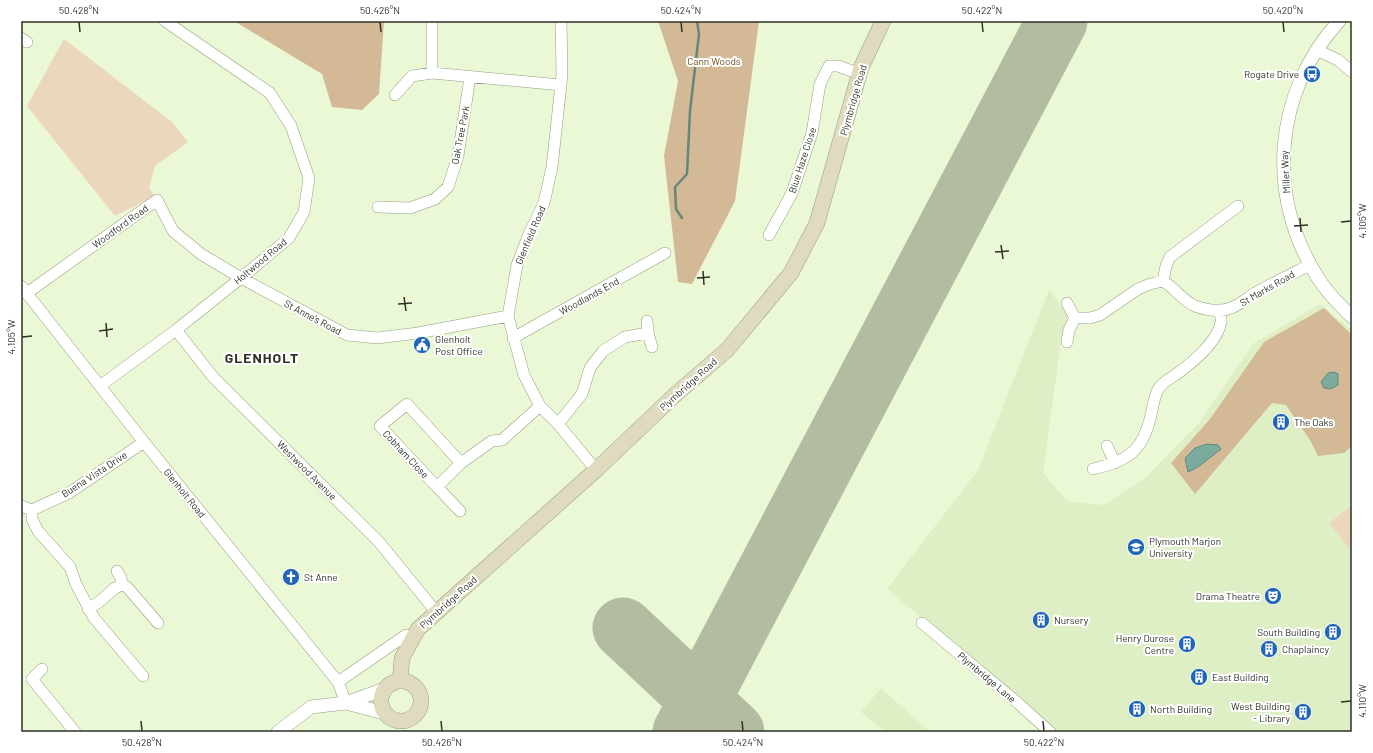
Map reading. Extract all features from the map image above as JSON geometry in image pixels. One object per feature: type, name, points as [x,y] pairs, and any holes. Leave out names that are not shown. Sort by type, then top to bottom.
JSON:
[{"type":"main road","name":"Plymbridge Road","points":[[400,681],[402,658],[418,629],[596,470],[676,394],[727,350],[791,274],[817,223],[860,74],[882,21]]},
{"type":"main road","points":[[400,681],[407,682],[418,691],[420,706],[410,725],[403,721],[389,721],[381,706],[381,698],[384,689],[393,683],[400,681]]},
{"type":"street","name":"Holtwood Road","points":[[100,386],[176,330],[289,238],[304,212],[309,178],[291,126],[270,94],[165,21]]},
{"type":"street","points":[[432,21],[432,73]]},
{"type":"street","name":"Glenfield Road","points":[[561,21],[561,85],[552,167],[544,203],[517,264],[508,316],[524,375],[540,406],[558,424],[596,470]]},
{"type":"street","name":"Miller Way","points":[[1339,21],[1327,34],[1317,50],[1302,77],[1292,102],[1283,150],[1283,175],[1287,201],[1300,244],[1310,265],[1319,280],[1352,317]]},
{"type":"street","points":[[1317,50],[1338,60],[1352,72]]},
{"type":"street","name":"Blue Haze Close","points":[[769,235],[792,193],[812,133],[820,84],[829,66],[838,66],[860,74]]},
{"type":"street","points":[[395,95],[412,76],[432,73],[561,85]]},
{"type":"street","name":"Oak Tree Park","points":[[378,207],[410,208],[435,199],[448,187],[458,156],[470,77]]},
{"type":"street","name":"Woodford Road","points":[[24,289],[157,200],[173,231],[201,254],[241,278]]},
{"type":"street","points":[[1075,318],[1090,318],[1100,315],[1138,289],[1150,284],[1163,282],[1166,266],[1170,257],[1226,221],[1238,206]]},
{"type":"street","name":"Woodlands End","points":[[513,338],[665,253]]},
{"type":"street","name":"St Marks Road","points":[[1163,282],[1172,286],[1193,305],[1205,309],[1219,310],[1240,304],[1255,294],[1310,265]]},
{"type":"street","name":"St Anne's Road","points":[[241,278],[347,335],[378,338],[418,333],[508,316]]},
{"type":"street","name":"Glenholt Road","points":[[24,289],[144,442],[338,682],[346,703]]},
{"type":"street","points":[[1067,303],[1075,318]]},
{"type":"street","points":[[1093,469],[1115,463],[1134,451],[1142,441],[1148,429],[1158,389],[1197,357],[1217,333],[1221,321],[1219,310]]},
{"type":"street","points":[[1067,342],[1069,330],[1075,318]]},
{"type":"street","points":[[647,322],[652,347]]},
{"type":"street","name":"Westwood Avenue","points":[[176,330],[213,377],[379,542],[437,613]]},
{"type":"street","points":[[558,424],[582,394],[590,368],[602,351],[625,338],[648,333]]},
{"type":"street","name":"Cobham Close","points":[[461,463],[407,404],[380,426],[437,487],[461,463],[492,441],[502,440],[540,406]]},
{"type":"street","name":"Buena Vista Drive","points":[[32,510],[69,493],[144,442]]},
{"type":"street","points":[[1107,446],[1115,463]]},
{"type":"street","points":[[437,487],[460,511]]},
{"type":"street","points":[[21,506],[32,510],[32,519],[38,532],[70,567],[76,584],[94,618],[143,676]]},
{"type":"street","points":[[116,571],[121,578],[122,585]]},
{"type":"street","points":[[88,609],[99,602],[115,588],[122,585],[127,587],[158,623]]},
{"type":"street","name":"Plymbridge Lane","points":[[922,623],[1019,704],[1050,732]]},
{"type":"street","points":[[338,682],[406,635]]},
{"type":"street","points":[[42,669],[32,679],[75,732]]},
{"type":"street","points":[[278,732],[311,707],[346,703],[384,689]]},
{"type":"street","points":[[346,703],[389,721]]},
{"type":"shaded area","points":[[64,39],[172,122],[188,142],[155,166],[149,188],[155,196],[115,216],[27,106]]},
{"type":"shaded area","name":"Plymouth Marjon University","points":[[1049,290],[1070,317],[1061,341],[1043,473],[1067,501],[1104,505],[1144,479],[1198,424],[1254,343],[1320,304],[1352,330],[1352,732],[1058,732],[887,589],[978,470]]},
{"type":"shaded area","points":[[1352,505],[1352,552],[1329,523]]},
{"type":"shaded area","points":[[881,688],[930,732],[886,732],[861,712]]},
{"type":"green space","points":[[234,21],[384,21],[379,94],[362,110],[332,107],[322,74]]},
{"type":"green space","name":"Cann Woods","points":[[658,21],[759,21],[735,201],[692,284],[678,282],[664,156],[678,81]]},
{"type":"green space","points":[[1324,308],[1352,335],[1352,446],[1344,453],[1318,456],[1310,440],[1286,405],[1272,403],[1195,494],[1171,463],[1210,419],[1264,342]]},
{"type":"water","points":[[1334,372],[1338,374],[1338,385],[1331,389],[1324,388],[1321,382],[1328,373]]},
{"type":"water","points":[[1207,444],[1218,445],[1221,449],[1198,467],[1188,472],[1185,458],[1195,448]]},
{"type":"waterway","points":[[682,218],[676,209],[675,187],[687,174],[690,111],[699,34],[697,21]]},
{"type":"runway","points":[[683,732],[1057,21]]},
{"type":"runway","points":[[623,628],[734,732]]},
{"type":"place","name":"Rogate Drive","points":[[1312,74]]},
{"type":"place","name":"Glenholt Post Office","points":[[422,345]]},
{"type":"place","name":"The Oaks","points":[[1281,422]]},
{"type":"place","name":"Plymouth Marjon University","points":[[1136,547]]},
{"type":"place","name":"St Anne","points":[[291,577]]},
{"type":"place","name":"Drama Theatre","points":[[1273,596]]},
{"type":"place","name":"Nursery","points":[[1041,620]]},
{"type":"place","name":"South Building","points":[[1333,632]]},
{"type":"place","name":"Henry Durose Centre","points":[[1187,644]]},
{"type":"place","name":"Chaplaincy","points":[[1269,649]]},
{"type":"place","name":"East Building","points":[[1199,677]]},
{"type":"place","name":"North Building","points":[[1137,709]]},
{"type":"place","name":"West Building - Library","points":[[1303,712]]},
{"type":"district","name":"GLENHOLT","points":[[262,358]]}]
